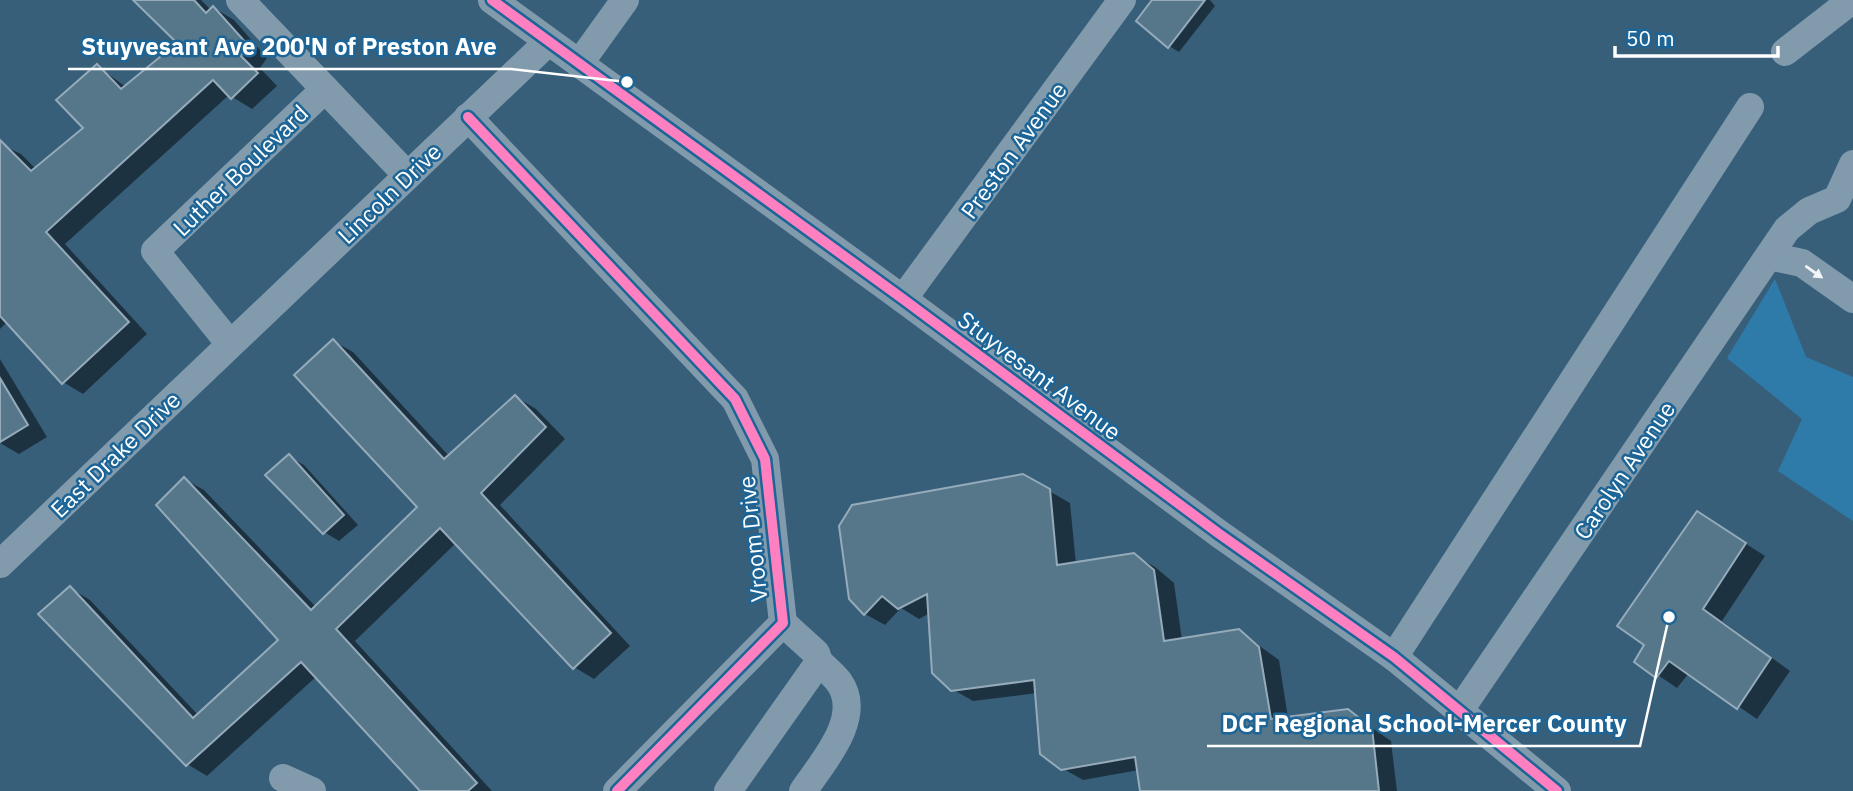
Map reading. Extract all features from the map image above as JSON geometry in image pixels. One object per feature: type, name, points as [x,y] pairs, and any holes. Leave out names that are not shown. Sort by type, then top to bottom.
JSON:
[{"type":"street","points":[[240,0],[325,89]]},
{"type":"street","name":"Stuyvesant Avenue","points":[[492,0],[903,299],[1218,533],[1394,657],[1557,791]]},
{"type":"street","points":[[579,64],[625,0]]},
{"type":"street","name":"Preston Avenue","points":[[903,299],[1122,0]]},
{"type":"street","points":[[1785,52],[1852,0]]},
{"type":"street","name":"Lincoln Drive","points":[[230,344],[548,42]]},
{"type":"street","name":"Luther Boulevard","points":[[230,344],[155,251],[325,89],[407,175]]},
{"type":"street","points":[[1394,657],[1750,107]]},
{"type":"street","name":"Vroom Drive","points":[[468,117],[736,399],[765,459],[783,623],[617,791]]},
{"type":"street","points":[[1845,204],[1853,164]]},
{"type":"street","name":"Carolyn Avenue","points":[[1460,710],[1787,229],[1809,211],[1845,204]]},
{"type":"street","points":[[1769,256],[1802,264],[1853,299]]},
{"type":"street","name":"East Drake Drive","points":[[0,564],[230,344]]},
{"type":"street","points":[[783,623],[817,653],[819,662],[840,683],[847,704],[839,738],[803,791]]},
{"type":"street","points":[[728,791],[819,662]]},
{"type":"street","points":[[281,780],[312,791]]},
{"type":"shaded area","points":[[1775,279],[1806,357],[1853,377],[1853,521],[1778,471],[1802,419],[1727,358]]},
{"type":"building","points":[[133,0],[194,0],[206,13],[213,6],[248,45],[241,56],[258,73],[231,99],[213,80],[46,232],[129,322],[62,384],[0,316],[0,140],[31,171],[83,128],[56,100],[97,64],[121,89],[177,43]]},
{"type":"building","points":[[1152,0],[1205,0],[1168,48],[1136,21]]},
{"type":"building","points":[[333,339],[444,459],[515,395],[546,427],[481,493],[611,633],[573,669],[440,528],[336,629],[477,783],[468,791],[420,791],[301,662],[186,766],[38,614],[70,586],[193,718],[278,640],[156,505],[184,477],[311,610],[417,507],[294,375]]},
{"type":"building","points":[[0,378],[28,425],[0,442]]},
{"type":"building","points":[[289,454],[344,515],[323,534],[265,475]]},
{"type":"building","points":[[1023,474],[1050,489],[1057,565],[1134,553],[1154,570],[1164,641],[1239,629],[1259,647],[1271,719],[1348,709],[1372,728],[1379,791],[1140,791],[1135,757],[1061,770],[1040,754],[1034,680],[951,691],[932,673],[927,594],[898,609],[882,596],[864,615],[849,599],[839,526],[852,505]]},
{"type":"building","points":[[1697,511],[1746,543],[1703,609],[1771,658],[1737,709],[1669,661],[1656,678],[1634,662],[1644,645],[1617,626]]},
{"type":"cycle path","points":[[492,0],[903,299],[1218,533],[1394,657],[1557,791]]},
{"type":"cycle path","points":[[468,117],[735,399],[765,459],[783,623],[617,791]]},
{"type":"place","name":"Stuyvesant Ave 200'N of Preston Ave","points":[[627,82]]},
{"type":"place","name":"DCF Regional School-Mercer County","points":[[1669,617]]}]
